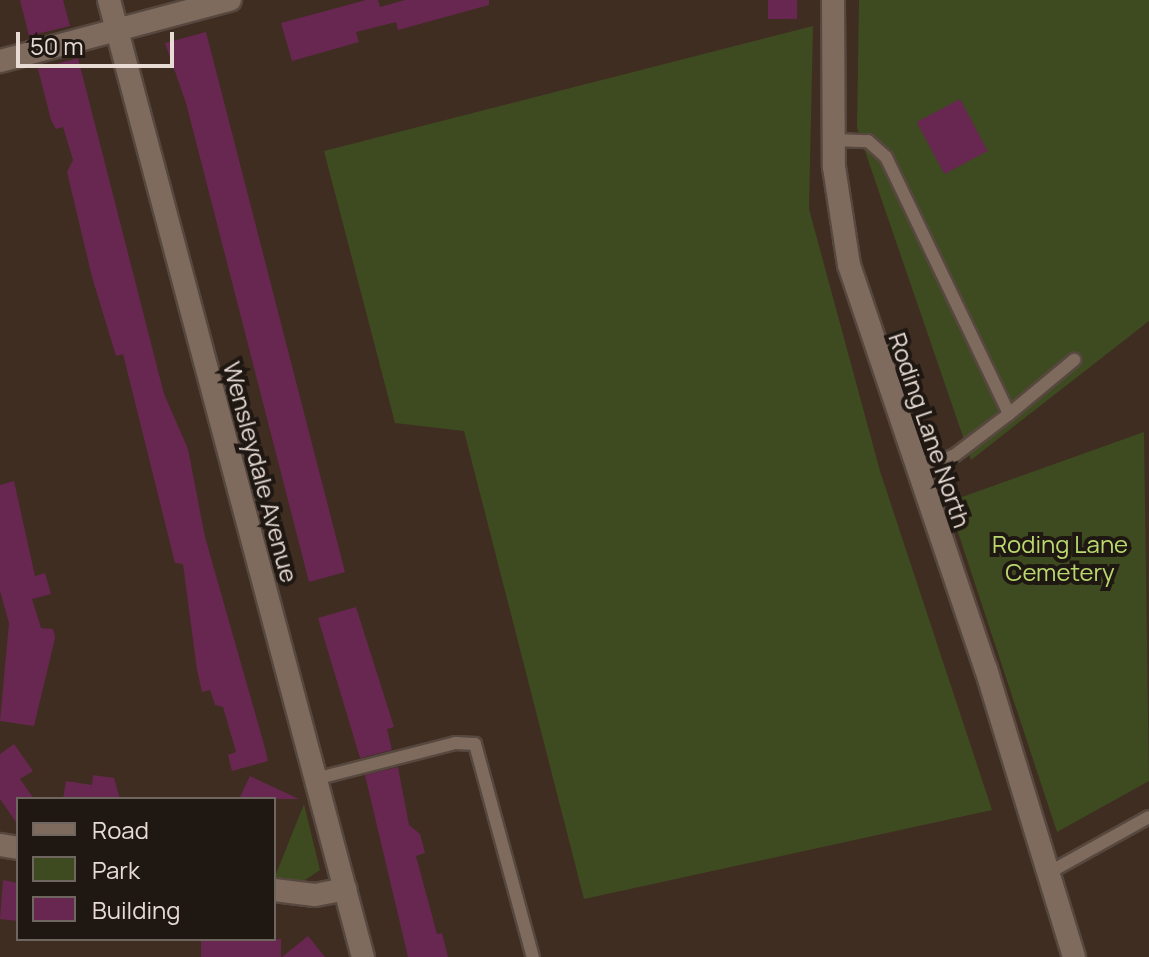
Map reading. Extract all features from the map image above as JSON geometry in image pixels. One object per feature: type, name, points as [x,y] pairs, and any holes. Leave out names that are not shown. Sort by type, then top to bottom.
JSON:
[{"type":"street","name":"Wensleydale Avenue","points":[[109,0],[363,957]]},
{"type":"street","points":[[0,61],[230,0]]},
{"type":"street","name":"Roding Lane North","points":[[833,0],[833,140],[849,265],[915,472],[986,669],[1074,957]]},
{"type":"street","points":[[276,890],[315,895],[345,889]]},
{"type":"lane","points":[[833,140],[868,141],[886,157],[1009,414]]},
{"type":"lane","points":[[915,472],[955,455],[1074,360]]},
{"type":"lane","points":[[315,779],[455,743],[475,744],[533,957]]},
{"type":"lane","points":[[1048,873],[1149,817]]},
{"type":"green space","points":[[859,0],[1149,0],[1149,321],[971,460],[857,128]]},
{"type":"green space","points":[[813,26],[809,209],[880,471],[992,810],[584,899],[464,431],[395,423],[324,151]]},
{"type":"green space","name":"Roding Lane Cemetery","points":[[1144,432],[1149,781],[1057,832],[948,502]]},
{"type":"green space","points":[[304,804],[320,870],[302,882],[276,879]]},
{"type":"building","points":[[20,0],[63,0],[70,26],[29,36]]},
{"type":"building","points":[[366,0],[378,0],[380,7],[405,0],[489,0],[489,5],[398,30],[396,22],[356,32],[359,42],[292,61],[281,23]]},
{"type":"building","points":[[768,0],[797,0],[797,19],[768,19]]},
{"type":"building","points":[[206,32],[345,572],[309,582],[186,103],[165,43]]},
{"type":"building","points":[[78,58],[164,394],[188,449],[205,537],[268,761],[232,771],[228,755],[236,752],[223,707],[215,705],[210,690],[202,692],[183,564],[175,563],[123,354],[116,356],[92,277],[67,172],[73,160],[63,127],[56,129],[51,120],[38,69]]},
{"type":"building","points":[[960,99],[988,151],[944,174],[917,122]]},
{"type":"building","points":[[14,481],[35,576],[45,573],[51,594],[32,599],[41,628],[53,629],[55,638],[34,726],[0,721],[9,623],[0,591],[0,485]]},
{"type":"building","points":[[356,607],[394,727],[387,729],[392,750],[360,758],[318,618]]},
{"type":"building","points":[[14,744],[33,771],[20,779],[33,797],[16,797],[16,822],[0,799],[0,754]]},
{"type":"building","points":[[398,767],[409,825],[420,834],[425,853],[416,856],[437,934],[442,933],[448,957],[408,957],[365,775]]},
{"type":"building","points":[[93,775],[114,778],[119,797],[63,797],[66,781],[92,785]]},
{"type":"building","points":[[250,776],[299,799],[276,797],[240,797]]},
{"type":"building","points":[[3,880],[16,883],[16,921],[0,919]]},
{"type":"building","points":[[308,936],[325,957],[282,957]]},
{"type":"building","points":[[281,939],[281,957],[201,957],[201,941]]}]
